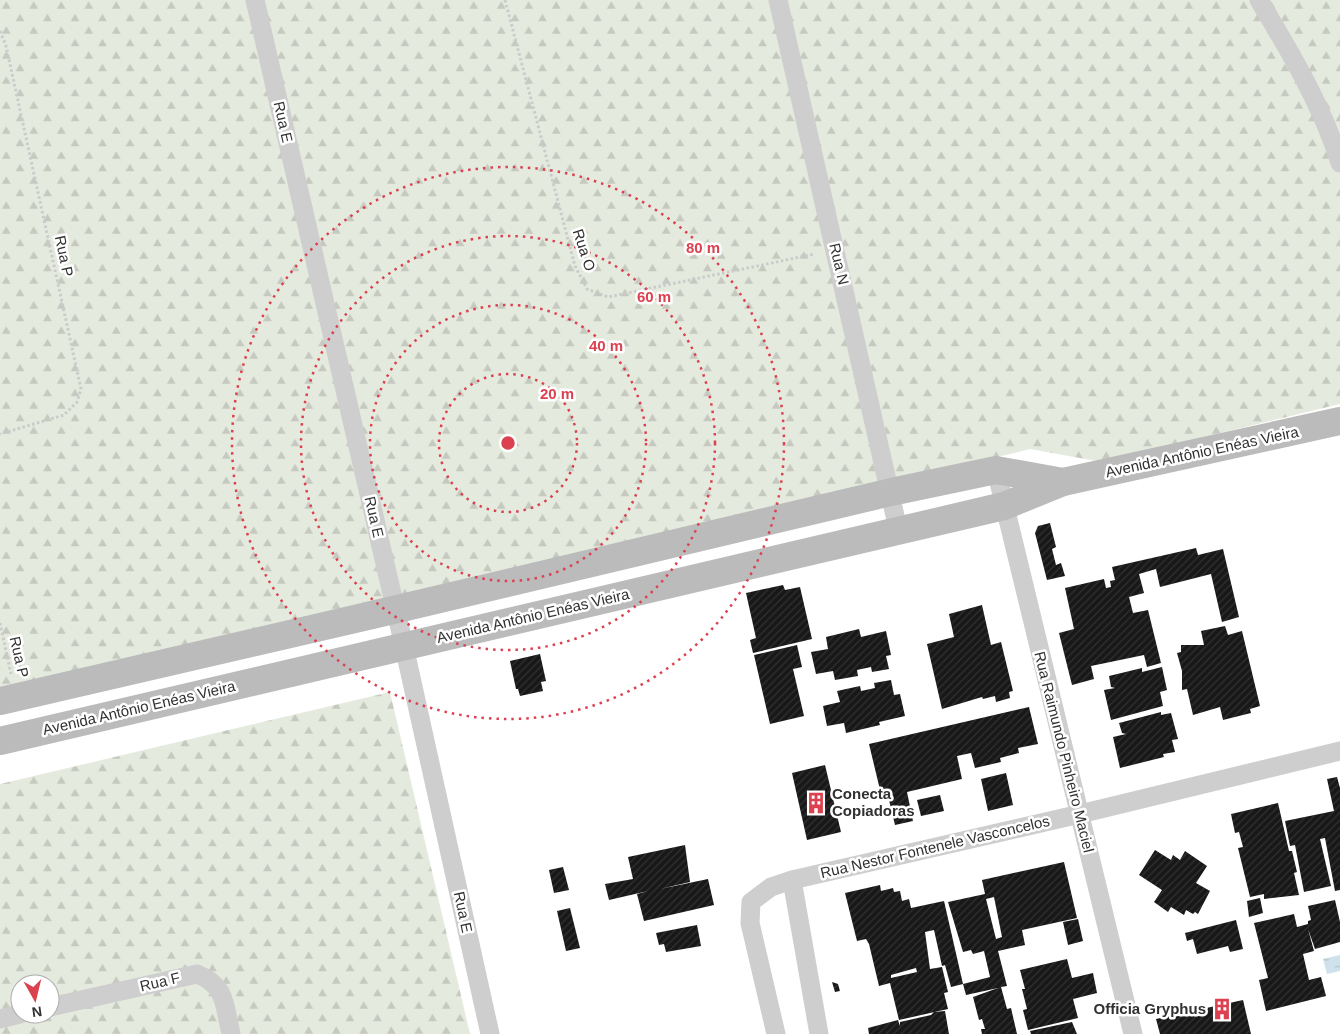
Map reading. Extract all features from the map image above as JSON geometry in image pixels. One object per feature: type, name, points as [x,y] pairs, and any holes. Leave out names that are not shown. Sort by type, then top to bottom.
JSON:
[{"type":"street","name":"Rua E","points":[[255,0],[404,646],[490,1034]]},
{"type":"street","name":"Rua N","points":[[778,0],[898,529]]},
{"type":"street","points":[[1259,0],[1294,60],[1327,126],[1340,164]]},
{"type":"street","name":"Avenida Antônio Enéas Vieira","points":[[0,741],[898,529],[1004,506],[1064,482],[1340,421]]},
{"type":"street","name":"Avenida Antônio Enéas Vieira","points":[[8,699],[395,610],[891,492],[996,470],[1064,482]]},
{"type":"street","name":"Rua Raimundo Pinheiro Maciel","points":[[996,470],[1133,1034]]},
{"type":"street","name":"Rua Nestor Fontenele Vasconcelos","points":[[776,1034],[750,923],[749,907],[758,894],[792,880],[1080,814],[1340,751]]},
{"type":"street","points":[[792,880],[819,1034]]},
{"type":"street","name":"Rua F","points":[[60,1005],[197,974],[210,979],[220,990],[230,1034]]},
{"type":"path","name":"Rua O","points":[[505,0],[575,266],[586,289],[608,297],[836,250]]},
{"type":"path","name":"Rua P","points":[[0,31],[6,46],[81,389],[77,402],[64,415],[0,434]]},
{"type":"path","name":"Rua P","points":[[0,623],[8,699]]},
{"type":"green space","points":[[0,0],[1340,0],[1340,404],[1102,462],[1030,449],[386,605],[0,694]]},
{"type":"green space","points":[[390,692],[470,1034],[0,1034],[0,784]]},
{"type":"water","points":[[1340,955],[1340,971],[1327,974],[1323,959]]},
{"type":"building","points":[[1050,523],[1056,547],[1052,549],[1056,565],[1061,563],[1065,576],[1047,580],[1035,533],[1038,526]]},
{"type":"building","points":[[1196,548],[1198,555],[1223,549],[1239,617],[1222,622],[1211,574],[1160,587],[1156,569],[1139,574],[1144,593],[1129,597],[1133,613],[1148,610],[1161,663],[1147,667],[1144,655],[1091,666],[1094,679],[1072,685],[1059,633],[1074,629],[1065,588],[1104,579],[1106,588],[1111,587],[1110,581],[1115,580],[1112,567]]},
{"type":"building","points":[[783,585],[785,590],[800,587],[812,639],[753,653],[750,640],[756,638],[746,593]]},
{"type":"building","points":[[982,605],[991,645],[1001,642],[1013,691],[1009,692],[1010,698],[996,702],[995,696],[983,699],[982,697],[942,709],[927,644],[954,637],[949,614]]},
{"type":"building","points":[[1225,626],[1228,635],[1242,631],[1260,706],[1250,709],[1251,713],[1223,720],[1220,707],[1193,715],[1187,689],[1182,690],[1182,671],[1177,653],[1181,652],[1181,645],[1204,645],[1201,631]]},
{"type":"building","points":[[859,629],[861,637],[886,631],[891,655],[886,656],[889,669],[872,672],[871,667],[857,670],[858,676],[835,680],[833,671],[816,674],[811,652],[828,649],[826,637]]},
{"type":"building","points":[[797,645],[802,667],[793,669],[804,716],[770,724],[754,655]]},
{"type":"building","points":[[540,654],[546,681],[541,682],[543,691],[520,696],[518,689],[516,689],[510,661]]},
{"type":"building","points":[[1162,667],[1167,690],[1160,692],[1163,706],[1111,720],[1104,690],[1115,688],[1111,687],[1109,676],[1142,668],[1142,672]]},
{"type":"building","points":[[891,680],[894,695],[900,694],[905,716],[879,722],[880,725],[846,733],[844,723],[827,726],[823,706],[840,702],[837,691],[860,686],[861,691],[875,688],[874,683]]},
{"type":"building","points":[[1029,707],[1038,744],[1018,748],[1019,753],[1000,758],[1001,762],[975,768],[971,753],[957,756],[962,779],[907,792],[913,821],[895,825],[888,796],[882,798],[869,744]]},
{"type":"building","points":[[1161,712],[1161,715],[1171,713],[1178,739],[1172,740],[1175,752],[1163,754],[1164,757],[1120,768],[1113,737],[1126,734],[1122,733],[1119,723]]},
{"type":"building","name":"Conecta Copiadoras","points":[[825,765],[841,832],[807,840],[792,773]]},
{"type":"building","points":[[1006,773],[1013,805],[988,811],[981,779]]},
{"type":"building","points":[[1337,777],[1340,788],[1340,890],[1335,891],[1325,838],[1320,839],[1331,886],[1304,892],[1295,845],[1290,846],[1285,821],[1334,811],[1327,779]]},
{"type":"building","points":[[940,795],[944,811],[921,816],[917,800]]},
{"type":"building","points":[[1278,803],[1289,851],[1292,851],[1297,872],[1294,873],[1299,895],[1264,899],[1264,894],[1250,897],[1238,848],[1243,847],[1239,832],[1235,833],[1231,814]]},
{"type":"building","points":[[685,845],[690,882],[660,889],[708,879],[714,905],[644,921],[637,894],[648,891],[609,900],[605,884],[633,879],[628,857]]},
{"type":"building","points":[[1155,850],[1171,860],[1173,855],[1180,860],[1185,851],[1207,866],[1196,883],[1210,891],[1198,914],[1195,912],[1193,914],[1186,910],[1184,915],[1171,907],[1168,912],[1154,902],[1162,890],[1139,875]]},
{"type":"building","points":[[1064,862],[1077,918],[1022,930],[1025,945],[998,951],[1007,986],[1001,987],[1007,1009],[1011,1008],[1017,1034],[982,1034],[981,1029],[985,1029],[982,1019],[979,1020],[973,997],[998,988],[966,995],[963,984],[990,977],[984,951],[973,954],[971,950],[963,952],[948,902],[985,894],[982,880]],"holes":[[[994,897],[1002,937],[996,939],[986,899]]]},
{"type":"building","points":[[563,867],[569,890],[554,893],[549,870]]},
{"type":"building","points":[[880,885],[881,891],[893,888],[894,892],[900,891],[902,901],[909,899],[911,908],[944,901],[963,984],[951,987],[945,965],[942,966],[934,930],[925,932],[930,969],[942,967],[948,992],[944,993],[948,1009],[899,1020],[890,983],[879,986],[869,944],[866,939],[857,941],[845,893]],"holes":[[[916,968],[917,972],[891,978],[891,975]]]},
{"type":"building","points":[[1260,898],[1263,913],[1249,917],[1247,901]]},
{"type":"building","points":[[1335,900],[1340,922],[1340,942],[1315,949],[1308,929],[1314,951],[1303,954],[1309,980],[1321,977],[1326,996],[1266,1011],[1259,980],[1268,978],[1254,923],[1294,914],[1297,927],[1308,924],[1308,921],[1311,920],[1308,906]]},
{"type":"building","points":[[570,908],[580,948],[566,951],[557,911]]},
{"type":"building","points":[[1078,919],[1083,941],[1068,945],[1063,922]]},
{"type":"building","points":[[1236,920],[1243,949],[1230,952],[1228,946],[1197,954],[1193,939],[1187,941],[1185,933]]},
{"type":"building","points":[[697,925],[701,946],[666,952],[664,944],[659,945],[656,933]]},
{"type":"building","points":[[1067,959],[1072,978],[1093,973],[1097,993],[1073,999],[1078,1018],[1028,1030],[1023,1010],[1027,1009],[1022,989],[1025,989],[1020,970]]},
{"type":"building","points":[[832,982],[838,984],[840,991],[835,992]]},
{"type":"building","name":"Officia Gryphus","points":[[1243,1000],[1251,1034],[1160,1034],[1156,1019]]},
{"type":"building","points":[[945,1011],[949,1034],[869,1034],[868,1028],[898,1020],[900,1026],[900,1022],[931,1015],[934,1012]]},
{"type":"building","points":[[1072,1022],[1077,1034],[1031,1034],[1030,1031]]},
{"type":"place","name":"Conecta Copiadoras","points":[[816,803]]},
{"type":"place","name":"Officia Gryphus","points":[[1222,1009]]}]
